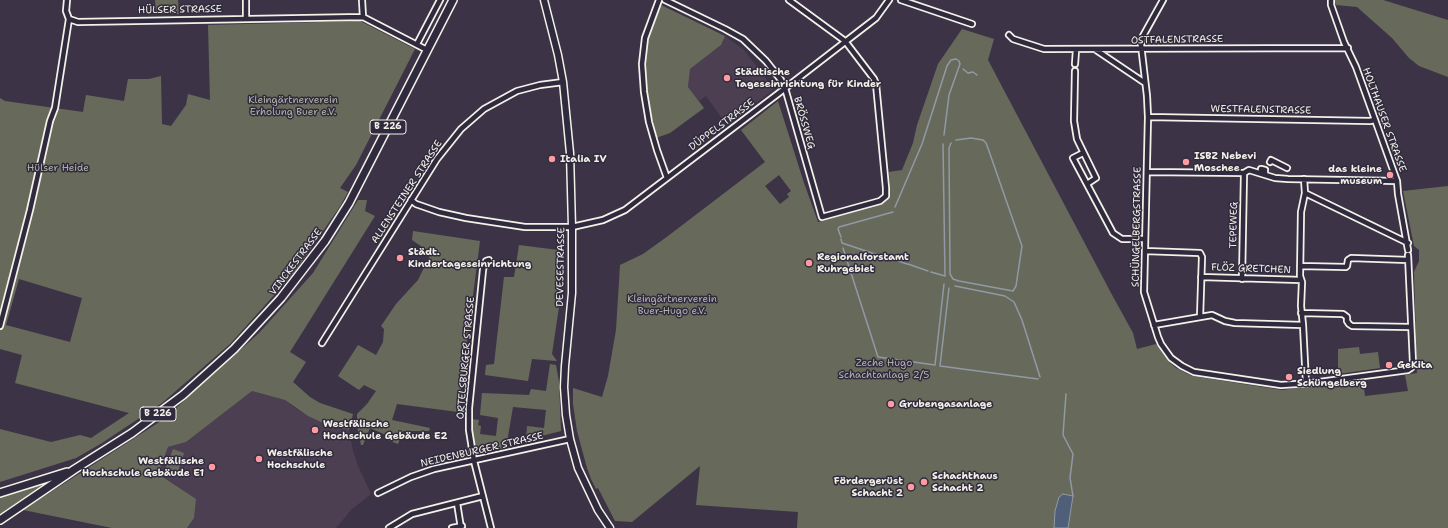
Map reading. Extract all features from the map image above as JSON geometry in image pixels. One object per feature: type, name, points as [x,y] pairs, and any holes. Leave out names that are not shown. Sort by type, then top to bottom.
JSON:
[{"type":"main road","name":"VINCKESTRASSE","points":[[0,520],[75,469],[132,433],[183,395],[234,349],[281,298],[325,241],[349,203],[453,0]]},
{"type":"main road","name":"VINCKESTRASSE","points":[[0,493],[75,469]]},
{"type":"street","points":[[0,326],[30,210],[50,121],[55,108],[68,19],[66,11],[67,0]]},
{"type":"street","points":[[246,0],[246,18]]},
{"type":"street","points":[[362,0],[363,17]]},
{"type":"street","points":[[417,44],[440,0]]},
{"type":"street","name":"DEVESESTRASSE","points":[[544,0],[558,55],[563,82],[570,153],[572,227],[571,300],[564,387],[566,415],[570,439],[580,472],[598,510],[610,528]]},
{"type":"street","points":[[659,0],[646,34],[642,64],[644,92],[649,122],[667,178]]},
{"type":"street","name":"BRÖSSWEG","points":[[665,0],[743,39],[766,61],[781,80],[785,88],[822,217],[880,200],[885,197],[886,194],[876,84],[871,74],[845,41]]},
{"type":"street","points":[[789,0],[845,41]]},
{"type":"street","name":"DÜPPELSTRASSE","points":[[411,200],[416,204],[439,212],[488,222],[524,226],[572,227],[603,220],[625,210],[876,18],[889,0]]},
{"type":"street","points":[[901,0],[972,24]]},
{"type":"street","name":"SCHÜNGELBERGSTRASSE","points":[[1163,0],[1142,39],[1141,50],[1148,116],[1144,292],[1161,344],[1171,358],[1194,372],[1281,385],[1406,370],[1411,368]]},
{"type":"street","name":"HOLTHAUSER STRASSE","points":[[1331,0],[1331,5],[1397,181],[1398,194],[1408,243],[1411,368]]},
{"type":"street","name":"HÜLSER STRASSE","points":[[68,19],[78,22],[363,17],[427,50]]},
{"type":"street","name":"OSTFALENSTRASSE","points":[[1009,35],[1013,39],[1044,49],[1141,50],[1348,48]]},
{"type":"street","points":[[1075,64],[1076,50]]},
{"type":"street","points":[[1096,50],[1145,83]]},
{"type":"street","points":[[1075,71],[1074,120],[1077,139],[1096,178],[1087,184]]},
{"type":"street","name":"ALLENSTEINER STRASSE","points":[[322,343],[411,200],[445,148],[461,129],[477,115],[502,98],[517,91],[540,85],[563,82]]},
{"type":"street","name":"WESTFALENSTRASSE","points":[[1148,116],[1374,120]]},
{"type":"street","points":[[1083,153],[1073,158],[1116,236],[1122,239],[1146,239]]},
{"type":"street","points":[[1270,162],[1271,160],[1286,168]]},
{"type":"street","points":[[1147,172],[1244,173],[1249,170],[1254,172],[1264,172],[1276,178],[1397,181]]},
{"type":"street","name":"TEPEWEG","points":[[1242,279],[1244,173]]},
{"type":"street","points":[[1302,179],[1305,193],[1301,212],[1300,266],[1301,313],[1306,383]]},
{"type":"street","points":[[1305,193],[1408,243]]},
{"type":"street","points":[[1145,251],[1200,253],[1202,257],[1200,317]]},
{"type":"street","points":[[1300,266],[1346,268],[1348,260],[1351,258],[1408,255]]},
{"type":"street","name":"ORTELSBURGER STRASSE","points":[[489,260],[486,261],[484,265],[469,408],[469,430],[474,461],[491,528]]},
{"type":"street","name":"FLÖZ GRETCHEN","points":[[1201,277],[1301,280]]},
{"type":"street","points":[[1301,313],[1343,314],[1347,317],[1347,321],[1352,326],[1410,327]]},
{"type":"street","points":[[1154,325],[1212,315],[1235,323],[1303,325]]},
{"type":"street","name":"NEIDENBURGER STRASSE","points":[[378,493],[411,477],[434,469],[570,439]]},
{"type":"street","points":[[389,528],[412,514],[483,496]]},
{"type":"street","points":[[452,528],[462,527],[457,503]]},
{"type":"shaded area","name":"Städtische Tageseinrichtung für Kinder","points":[[725,36],[744,50],[774,89],[727,125],[706,96],[699,101],[688,87],[690,69],[721,45]]},
{"type":"shaded area","name":"Westfälische Hochschule","points":[[252,391],[285,400],[296,409],[321,422],[349,430],[353,451],[358,466],[371,494],[351,510],[336,528],[187,528],[194,518],[158,474],[168,447],[186,442]]},
{"type":"green space","points":[[155,0],[178,0],[179,14],[156,14]]},
{"type":"green space","points":[[1332,0],[1383,0],[1448,20],[1448,77],[1419,66],[1409,58],[1392,38],[1357,7],[1336,5],[1335,3],[1333,8]]},
{"type":"green space","points":[[661,5],[725,36],[721,45],[690,69],[688,87],[704,108],[670,133],[656,138],[648,96],[645,68],[648,38]]},
{"type":"green space","points":[[360,21],[415,49],[356,165],[340,188],[348,192],[339,208],[294,273],[230,344],[162,403],[102,443],[76,458],[0,482],[0,429],[51,442],[80,435],[91,438],[129,413],[15,383],[22,355],[0,349],[0,98],[5,101],[83,112],[86,95],[124,101],[128,79],[149,79],[161,76],[162,124],[171,126],[186,105],[188,94],[210,100],[208,25]],"holes":[[[19,279],[82,298],[70,342],[6,325]]]},
{"type":"green space","name":"Zeche Hugo Schachtanlage 2/5","points":[[962,29],[994,39],[988,60],[1133,333],[1137,349],[1156,344],[1169,362],[1176,368],[1192,376],[1282,390],[1363,380],[1365,396],[1408,391],[1405,375],[1417,373],[1414,272],[1419,261],[1419,250],[1414,246],[1403,191],[1448,186],[1448,528],[797,528],[798,512],[696,505],[700,466],[632,522],[615,521],[598,488],[596,489],[587,468],[577,431],[573,404],[573,388],[602,397],[608,376],[616,330],[620,265],[643,254],[765,162],[741,130],[778,101],[818,222],[882,203],[890,195],[889,172],[902,170],[913,143],[917,125],[938,64]],"holes":[[[779,175],[791,191],[787,194],[789,197],[780,204],[765,186]]]},
{"type":"green space","points":[[358,200],[367,200],[365,211],[375,216],[290,352],[306,362],[293,382],[310,397],[320,403],[353,414],[349,430],[321,422],[308,416],[285,400],[252,391],[186,442],[168,447],[158,474],[196,499],[194,518],[187,528],[112,528],[23,510],[164,419],[259,333],[313,273]]},
{"type":"green space","points":[[413,231],[480,241],[458,412],[397,404],[392,420],[430,428],[429,431],[403,431],[398,444],[385,439],[386,435],[370,428],[363,445],[361,445],[357,426],[357,414],[367,404],[376,391],[364,385],[359,390],[338,376],[358,345],[376,355],[383,342],[384,329],[381,326],[396,304],[418,280],[431,253],[412,240]]},
{"type":"green space","points":[[519,245],[558,250],[559,307],[552,354],[557,361],[532,359],[528,381],[485,375],[486,365],[494,364],[504,277],[514,277]]},
{"type":"green space","points":[[1359,347],[1360,354],[1378,352],[1380,368],[1338,374],[1338,349]]},
{"type":"green space","points":[[550,364],[556,365],[559,382],[561,431],[526,440],[527,426],[544,428],[546,410],[513,407],[506,448],[475,454],[471,419],[479,420],[478,425],[481,426],[480,434],[496,436],[498,418],[480,415],[482,393],[529,395],[531,389],[546,391]]},
{"type":"green space","points":[[173,449],[184,453],[176,477],[164,472]]},
{"type":"green space","points":[[43,485],[0,514],[0,497]]},
{"type":"water","points":[[1063,494],[1073,496],[1068,528],[1054,528],[1055,511],[1059,497]]},
{"type":"waterway","points":[[895,207],[922,144],[947,66],[951,60],[956,59],[960,64],[949,95],[944,135]]},
{"type":"waterway","points":[[963,69],[968,73],[973,72],[977,75]]},
{"type":"waterway","points":[[951,143],[949,148],[950,274],[953,279],[959,281],[1013,291],[1016,286],[1022,246],[986,143],[983,140],[971,138],[956,140]]},
{"type":"waterway","points":[[931,272],[945,276],[943,144]]},
{"type":"waterway","points":[[841,237],[838,229],[839,227],[893,212]]},
{"type":"waterway","points":[[841,239],[842,243],[881,256]]},
{"type":"waterway","points":[[843,248],[878,357],[935,365],[944,284]]},
{"type":"waterway","points":[[884,256],[907,264]]},
{"type":"waterway","points":[[908,264],[928,271]]},
{"type":"waterway","points":[[955,286],[1005,296],[1014,302],[1022,320],[1040,377]]},
{"type":"waterway","points":[[949,288],[940,366],[1038,379]]},
{"type":"waterway","points":[[1066,394],[1063,435],[1073,454],[1070,478],[1073,496]]},
{"type":"place","name":"Städtische Tageseinrichtung für Kinder","points":[[727,78]]},
{"type":"place","name":"Italia IV","points":[[552,159]]},
{"type":"place","name":"ISBZ Nebevi Moschee","points":[[1186,162]]},
{"type":"place","name":"das kleine museum","points":[[1390,175]]},
{"type":"place","name":"Städt. Kindertageseinrichtung","points":[[400,258]]},
{"type":"place","name":"Regionalforstamt Ruhrgebiet","points":[[809,263]]},
{"type":"place","name":"GeKita","points":[[1389,365]]},
{"type":"place","name":"Siedlung Schüngelberg","points":[[1289,377]]},
{"type":"place","name":"Grubengasanlage","points":[[891,404]]},
{"type":"place","name":"Westfälische Hochschule Gebäude E2","points":[[315,430]]},
{"type":"place","name":"Westfälische Hochschule","points":[[259,459]]},
{"type":"place","name":"Westfälische Hochschule Gebäude E1","points":[[212,467]]},
{"type":"place","name":"Schachthaus Schacht 2","points":[[924,482]]},
{"type":"place","name":"Fördergerüst Schacht 2","points":[[911,487]]},
{"type":"park label","name":"Kleingärtnerverein Erholung Buer e.V.","points":[[293,106]]},
{"type":"park label","name":"Hülser Heide","points":[[58,168]]},
{"type":"park label","name":"Kleingärtnerverein Buer-Hugo e.V.","points":[[672,304]]}]
